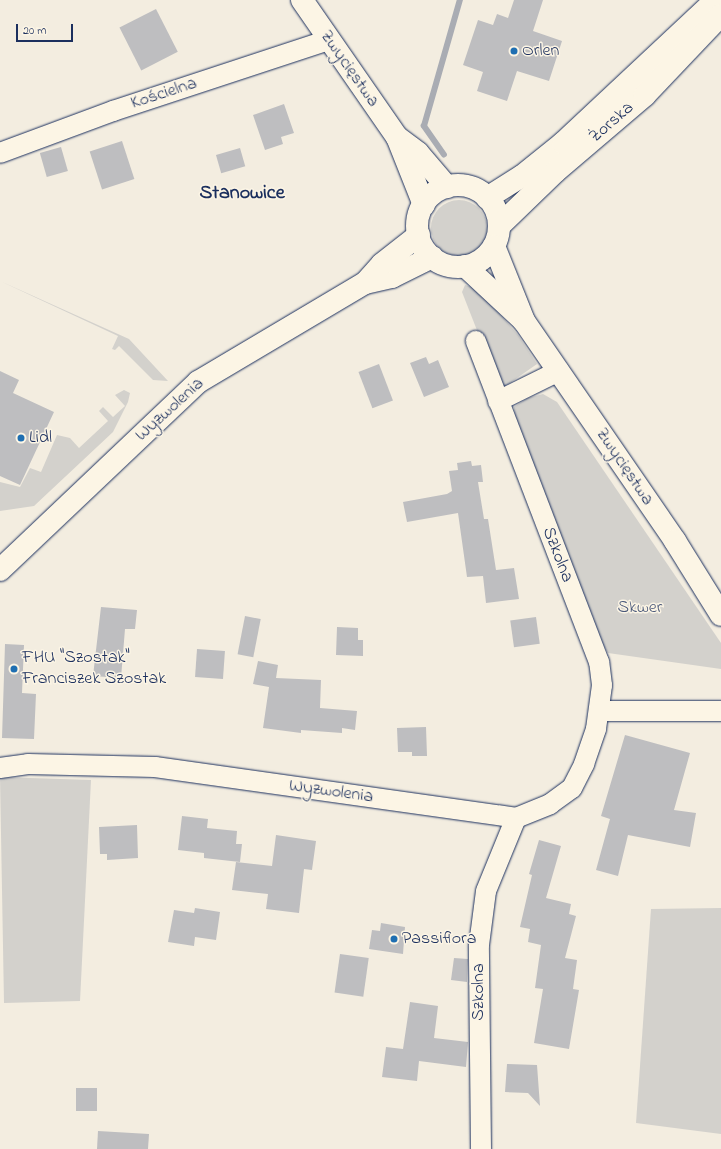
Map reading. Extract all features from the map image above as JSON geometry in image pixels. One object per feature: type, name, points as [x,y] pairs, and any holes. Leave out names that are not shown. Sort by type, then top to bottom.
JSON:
[{"type":"main road","name":"Zwycięstwa","points":[[302,0],[397,137],[424,205]]},
{"type":"main road","name":"Żorska","points":[[487,198],[522,176],[564,143],[716,0]]},
{"type":"main road","name":"Żorska","points":[[497,236],[550,177],[645,95],[721,15]]},
{"type":"main road","name":"Zwycięstwa","points":[[397,137],[418,153],[447,187]]},
{"type":"main road","points":[[462,186],[476,189],[487,198],[498,216],[497,236],[482,260],[465,266],[445,265],[432,257],[418,235],[418,224],[424,205],[447,187],[462,186]]},
{"type":"main road","name":"Wyzwolenia","points":[[0,570],[198,382],[365,283],[382,264],[418,235]]},
{"type":"main road","name":"Zwycięstwa","points":[[497,236],[524,321]]},
{"type":"main road","name":"Wyzwolenia","points":[[365,283],[392,277],[432,257]]},
{"type":"main road","name":"Zwycięstwa","points":[[465,266],[524,321],[559,371],[721,615]]},
{"type":"street","name":"Kościelna","points":[[0,153],[113,111],[329,40]]},
{"type":"street","name":"Szkolna","points":[[476,341],[599,662],[602,685],[599,711]]},
{"type":"street","points":[[498,401],[559,371]]},
{"type":"street","points":[[516,818],[550,804],[572,788],[584,764],[599,711],[721,711]]},
{"type":"street","name":"Wyzwolenia","points":[[0,768],[28,764],[155,767],[516,818]]},
{"type":"street","name":"Szkolna","points":[[481,1149],[479,945],[486,891],[516,818]]},
{"type":"green space","points":[[454,200],[464,200],[479,208],[485,217],[487,228],[485,239],[479,248],[464,256],[454,256],[443,251],[436,244],[431,233],[431,223],[436,212],[443,205]]},
{"type":"green space","points":[[0,281],[129,339],[168,381],[153,380],[119,346],[115,350],[112,349],[118,336]]},
{"type":"green space","points":[[465,285],[478,289],[518,335],[537,364],[504,387],[489,361],[462,292]]},
{"type":"green space","points":[[124,390],[130,393],[128,402],[113,432],[34,506],[0,511],[0,482],[20,487],[30,468],[41,472],[57,435],[70,438],[79,448],[108,421],[99,411],[103,407],[113,417],[125,406],[115,395]]},
{"type":"green space","name":"Skwer","points":[[543,394],[557,402],[721,643],[721,669],[608,653],[600,640],[515,423],[514,407],[528,398]]},
{"type":"green space","points":[[0,777],[91,780],[80,1001],[4,1003]]},
{"type":"green space","points":[[721,908],[721,1134],[636,1123],[651,909]]},
{"type":"building","points":[[514,0],[543,0],[533,31],[562,41],[549,81],[517,71],[507,101],[477,91],[483,72],[463,65],[478,20],[493,25],[497,14],[508,18]]},
{"type":"building","points":[[156,9],[178,52],[141,70],[119,28]]},
{"type":"building","points":[[284,104],[294,133],[281,137],[283,144],[265,150],[253,115]]},
{"type":"building","points":[[122,141],[134,179],[102,190],[90,152]]},
{"type":"building","points":[[61,147],[68,171],[47,177],[40,153]]},
{"type":"building","points":[[240,148],[245,166],[221,173],[216,155]]},
{"type":"building","points":[[426,357],[429,364],[438,360],[449,387],[424,397],[410,363]]},
{"type":"building","points":[[379,364],[393,400],[372,408],[358,372]]},
{"type":"building","name":"Lidl","points":[[0,371],[19,380],[13,393],[54,412],[20,485],[0,476]]},
{"type":"building","points":[[471,461],[472,466],[481,465],[483,482],[478,482],[484,519],[488,519],[496,570],[514,568],[519,599],[486,603],[483,576],[467,577],[458,513],[407,522],[403,502],[447,494],[452,491],[449,471],[458,470],[457,463]]},
{"type":"building","points":[[101,607],[137,610],[135,629],[125,629],[121,678],[93,676]]},
{"type":"building","points":[[245,616],[261,619],[253,657],[238,654]]},
{"type":"building","points":[[536,617],[540,644],[514,647],[510,621]]},
{"type":"building","points":[[337,627],[358,628],[358,640],[363,640],[363,656],[336,655]]},
{"type":"building","points":[[5,644],[24,645],[22,693],[36,694],[34,739],[2,738]]},
{"type":"building","points":[[197,649],[225,651],[223,679],[195,677]]},
{"type":"building","points":[[258,661],[278,665],[276,678],[321,680],[320,708],[357,711],[355,730],[342,728],[342,733],[301,730],[301,733],[263,728],[269,687],[253,684]]},
{"type":"building","points":[[426,727],[427,756],[412,756],[412,752],[398,752],[397,728]]},
{"type":"building","points":[[625,735],[690,753],[674,810],[696,813],[690,847],[628,835],[618,876],[596,870],[610,819],[601,816]]},
{"type":"building","points":[[182,816],[208,819],[207,828],[237,831],[236,844],[242,844],[240,862],[204,858],[204,853],[178,850]]},
{"type":"building","points":[[137,825],[138,858],[107,860],[107,854],[100,854],[99,827]]},
{"type":"building","points":[[276,835],[316,841],[312,870],[304,869],[299,913],[266,909],[268,894],[232,890],[236,862],[272,866]]},
{"type":"building","points":[[539,840],[561,846],[546,898],[571,904],[569,914],[576,916],[565,958],[577,960],[573,989],[579,990],[569,1049],[534,1043],[543,989],[535,988],[541,945],[528,942],[530,929],[520,927],[532,875],[529,874]]},
{"type":"building","points":[[195,908],[220,912],[216,940],[195,937],[194,946],[168,942],[174,910],[194,913]]},
{"type":"building","points":[[381,923],[405,927],[403,954],[369,949],[372,930],[380,931]]},
{"type":"building","points":[[340,954],[369,958],[363,997],[335,993]]},
{"type":"building","points":[[454,958],[468,959],[467,982],[451,980]]},
{"type":"building","points":[[410,1002],[438,1006],[434,1038],[468,1042],[466,1067],[419,1061],[417,1081],[382,1077],[386,1047],[403,1049]]},
{"type":"building","points":[[507,1064],[537,1065],[540,1106],[528,1093],[505,1092]]},
{"type":"building","points":[[76,1088],[97,1088],[97,1111],[76,1111]]},
{"type":"building","points":[[98,1131],[149,1134],[148,1149],[97,1149]]},
{"type":"waterway","points":[[444,155],[424,126],[460,0]]},
{"type":"place","name":"Orlen","points":[[514,51]]},
{"type":"place","name":"Lidl","points":[[21,438]]},
{"type":"place","name":"FHU \"Szostak\" Franciszek Szostak","points":[[14,669]]},
{"type":"place","name":"Passiflora","points":[[394,939]]},
{"type":"district","name":"Stanowice","points":[[242,193]]}]
